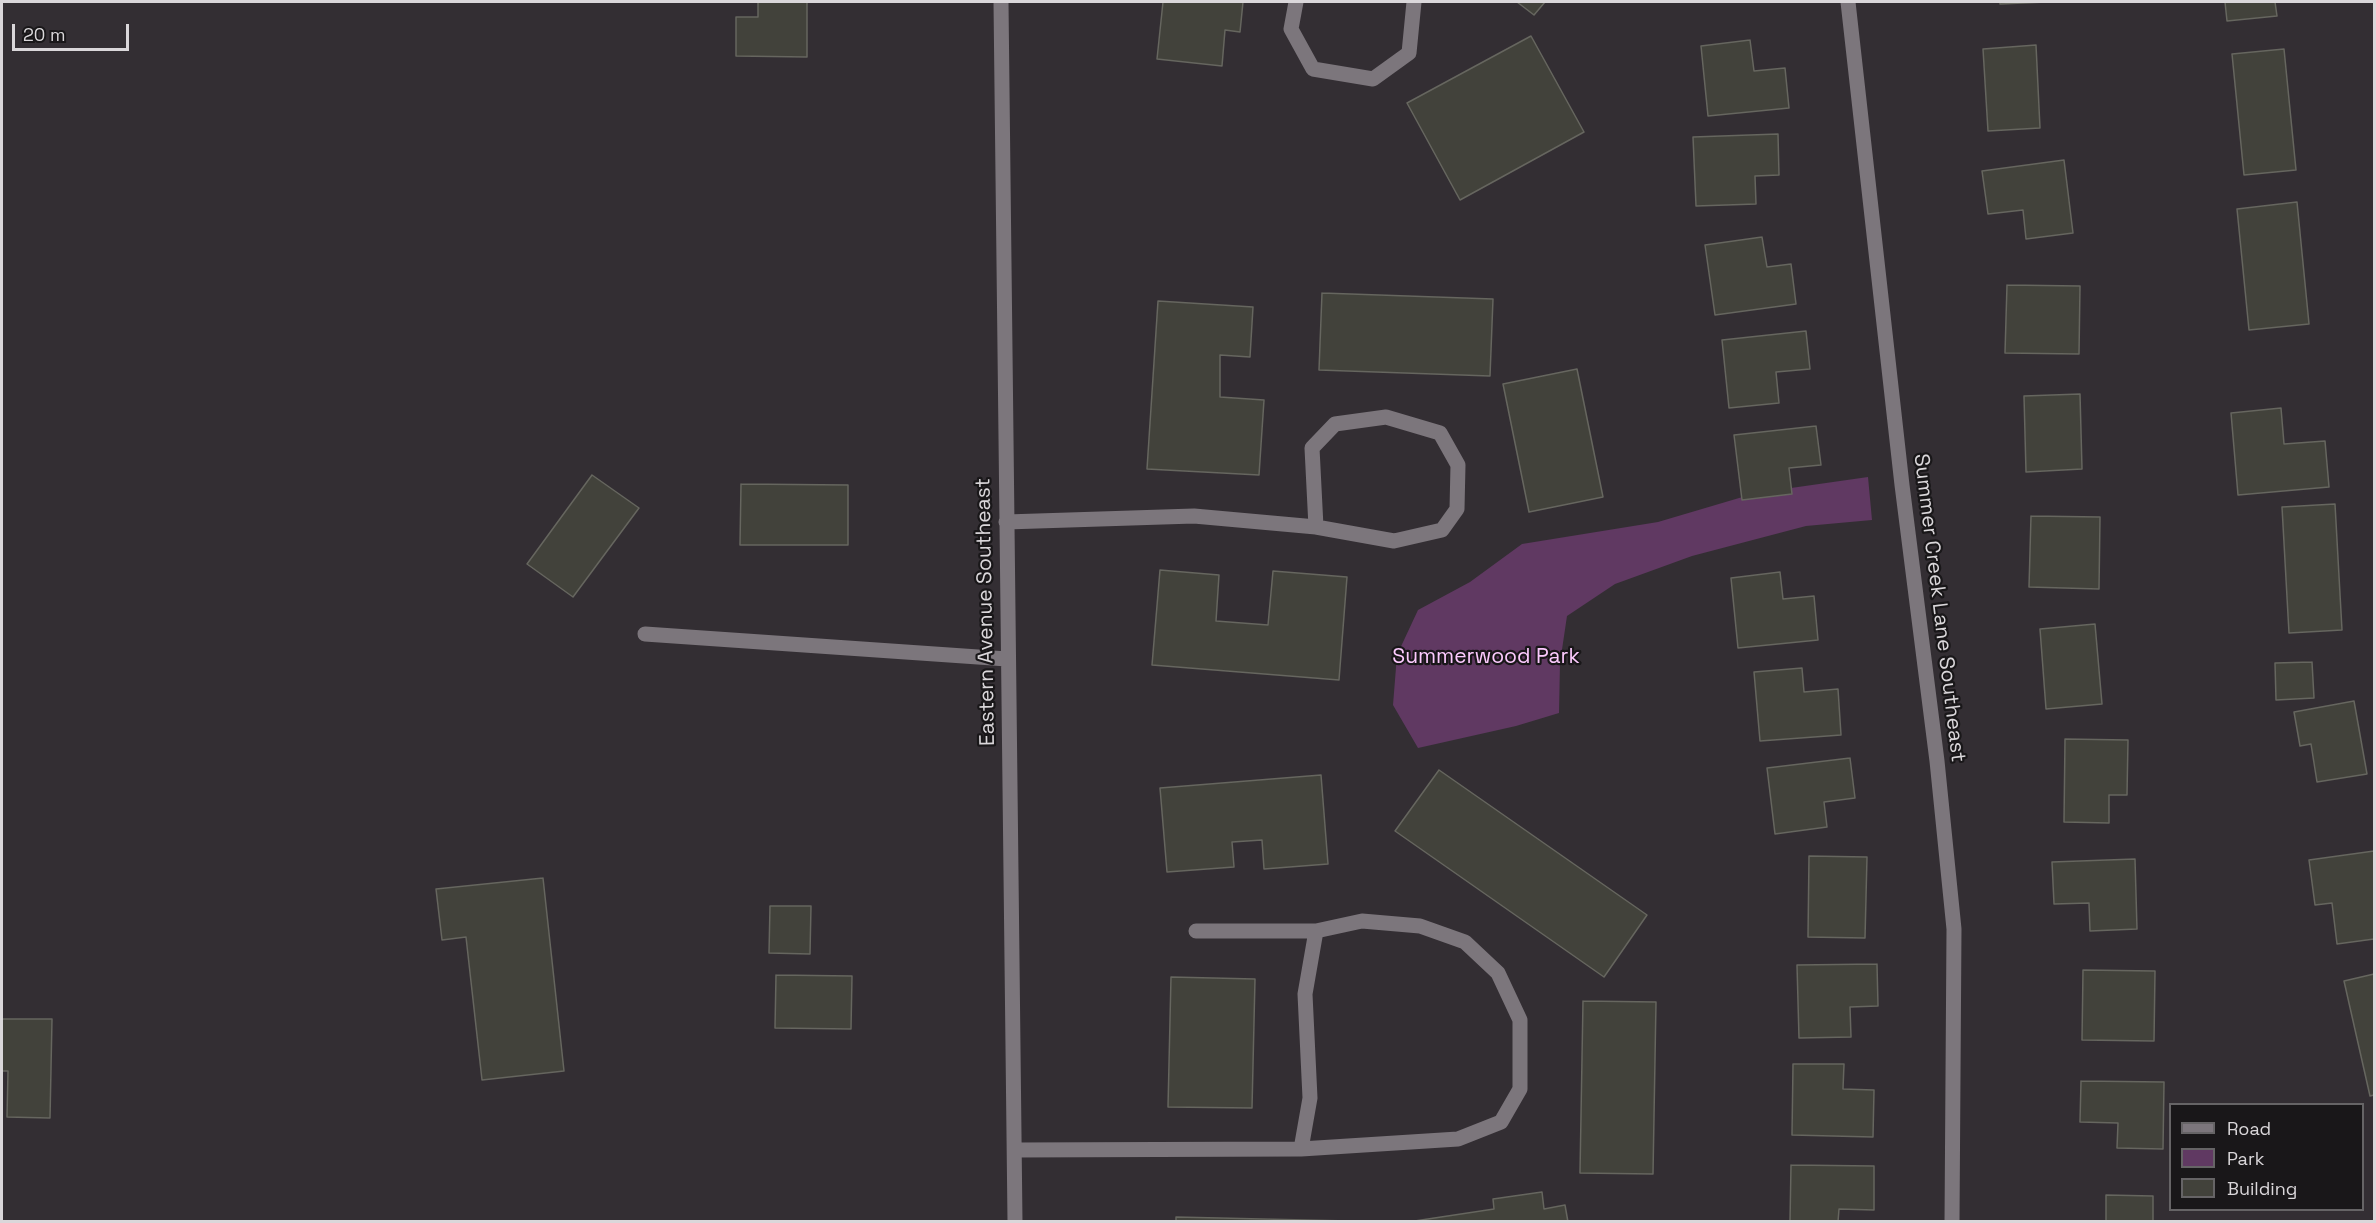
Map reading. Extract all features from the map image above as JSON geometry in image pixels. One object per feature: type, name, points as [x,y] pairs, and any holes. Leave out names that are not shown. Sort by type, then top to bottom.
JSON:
[{"type":"street","name":"Eastern Avenue Southeast","points":[[1001,2],[1015,1221]]},
{"type":"street","points":[[1296,2],[1291,29],[1314,69],[1373,79],[1408,53],[1414,2]]},
{"type":"street","name":"Summer Creek Lane Southeast","points":[[1848,2],[1902,485],[1937,761],[1954,929],[1952,1221]]},
{"type":"street","points":[[1006,522],[1194,516],[1316,527],[1394,541],[1442,530],[1456,509],[1458,465],[1440,433],[1386,417],[1335,424],[1312,448],[1316,527]]},
{"type":"street","points":[[645,634],[1007,659]]},
{"type":"street","points":[[1015,1149],[1301,1149],[1458,1139],[1501,1122],[1520,1089],[1520,1020],[1498,973],[1465,942],[1420,926],[1362,921],[1316,931],[1196,931]]},
{"type":"street","points":[[1301,1149],[1310,1098],[1305,994],[1316,931]]},
{"type":"green space","name":"Summerwood Park","points":[[1868,477],[1872,520],[1806,526],[1692,556],[1615,584],[1567,616],[1560,663],[1559,713],[1516,726],[1418,748],[1393,705],[1397,655],[1418,610],[1470,582],[1522,544],[1658,522],[1756,493]]},
{"type":"building","points":[[758,2],[807,2],[807,57],[736,56],[736,17],[758,17]]},
{"type":"building","points":[[1163,2],[1243,2],[1240,32],[1225,30],[1222,66],[1157,59]]},
{"type":"building","points":[[1517,2],[1545,2],[1534,15]]},
{"type":"building","points":[[2000,2],[2047,2],[2000,4]]},
{"type":"building","points":[[2225,2],[2275,2],[2277,16],[2227,21]]},
{"type":"building","points":[[1531,36],[1584,132],[1460,200],[1407,103]]},
{"type":"building","points":[[1750,40],[1754,71],[1785,68],[1789,108],[1708,116],[1701,46]]},
{"type":"building","points":[[2036,45],[2040,128],[1988,131],[1983,49]]},
{"type":"building","points":[[2284,49],[2296,170],[2244,175],[2232,54]]},
{"type":"building","points":[[1778,134],[1779,175],[1755,176],[1756,204],[1696,206],[1693,137]]},
{"type":"building","points":[[2064,160],[2073,233],[2026,239],[2023,210],[1988,214],[1982,171]]},
{"type":"building","points":[[2297,202],[2309,324],[2249,330],[2237,209]]},
{"type":"building","points":[[1762,237],[1767,267],[1791,264],[1796,304],[1715,315],[1705,245]]},
{"type":"building","points":[[2007,285],[2080,286],[2079,354],[2005,353]]},
{"type":"building","points":[[1322,293],[1493,299],[1490,376],[1319,370]]},
{"type":"building","points":[[1158,301],[1253,307],[1250,357],[1220,355],[1220,397],[1264,400],[1259,475],[1147,469]]},
{"type":"building","points":[[1806,331],[1810,369],[1776,372],[1779,403],[1729,408],[1722,340]]},
{"type":"building","points":[[1577,369],[1603,497],[1529,512],[1503,384]]},
{"type":"building","points":[[2080,394],[2082,469],[2026,472],[2024,396]]},
{"type":"building","points":[[2281,408],[2284,444],[2325,441],[2329,487],[2238,495],[2231,413]]},
{"type":"building","points":[[1816,426],[1821,465],[1789,468],[1792,494],[1742,500],[1734,435]]},
{"type":"building","points":[[592,475],[639,508],[573,597],[527,564]]},
{"type":"building","points":[[741,484],[848,485],[848,545],[740,545]]},
{"type":"building","points":[[2335,504],[2342,630],[2289,633],[2282,507]]},
{"type":"building","points":[[2031,516],[2100,517],[2099,589],[2029,587]]},
{"type":"building","points":[[1160,570],[1219,575],[1216,621],[1268,625],[1273,571],[1347,577],[1339,680],[1152,665]]},
{"type":"building","points":[[1780,572],[1783,599],[1814,596],[1818,640],[1738,648],[1731,578]]},
{"type":"building","points":[[2095,624],[2102,704],[2046,709],[2040,629]]},
{"type":"building","points":[[2312,662],[2314,698],[2276,700],[2275,663]]},
{"type":"building","points":[[1802,668],[1804,692],[1838,689],[1841,735],[1760,741],[1754,672]]},
{"type":"building","points":[[2354,701],[2367,774],[2317,782],[2311,744],[2300,746],[2294,712]]},
{"type":"building","points":[[2065,739],[2128,740],[2127,795],[2109,795],[2109,823],[2064,822]]},
{"type":"building","points":[[1850,758],[1855,798],[1824,802],[1827,827],[1775,834],[1767,768]]},
{"type":"building","points":[[1439,770],[1647,915],[1604,977],[1395,831]]},
{"type":"building","points":[[1321,775],[1328,864],[1264,869],[1262,840],[1232,842],[1234,867],[1167,872],[1160,788]]},
{"type":"building","points":[[2374,851],[2374,939],[2337,944],[2332,903],[2315,905],[2309,860]]},
{"type":"building","points":[[1809,856],[1867,857],[1865,938],[1808,937]]},
{"type":"building","points":[[2135,859],[2137,929],[2090,931],[2089,903],[2054,904],[2052,862]]},
{"type":"building","points":[[543,878],[564,1071],[482,1080],[466,937],[442,940],[436,889]]},
{"type":"building","points":[[770,906],[811,906],[810,954],[769,953]]},
{"type":"building","points":[[1877,964],[1878,1006],[1850,1007],[1851,1037],[1799,1038],[1797,965]]},
{"type":"building","points":[[2083,970],[2155,971],[2154,1041],[2082,1040]]},
{"type":"building","points":[[2374,974],[2374,1095],[2370,1096],[2344,981]]},
{"type":"building","points":[[776,975],[852,976],[851,1029],[775,1028]]},
{"type":"building","points":[[1171,977],[1255,979],[1252,1108],[1168,1107]]},
{"type":"building","points":[[1583,1001],[1656,1002],[1653,1174],[1580,1173]]},
{"type":"building","points":[[2,1019],[52,1019],[50,1118],[7,1117],[8,1071],[2,1071]]},
{"type":"building","points":[[1793,1064],[1844,1064],[1843,1089],[1874,1090],[1873,1137],[1792,1135]]},
{"type":"building","points":[[2081,1081],[2164,1082],[2163,1149],[2117,1148],[2118,1123],[2080,1122]]},
{"type":"building","points":[[1791,1165],[1874,1166],[1874,1210],[1839,1209],[1838,1222],[1790,1222]]},
{"type":"building","points":[[1542,1192],[1544,1209],[1565,1205],[1568,1222],[1408,1222],[1494,1209],[1493,1199]]},
{"type":"building","points":[[2106,1195],[2153,1196],[2153,1222],[2106,1222]]},
{"type":"building","points":[[1176,1217],[1349,1221],[1349,1222],[1176,1222]]}]
